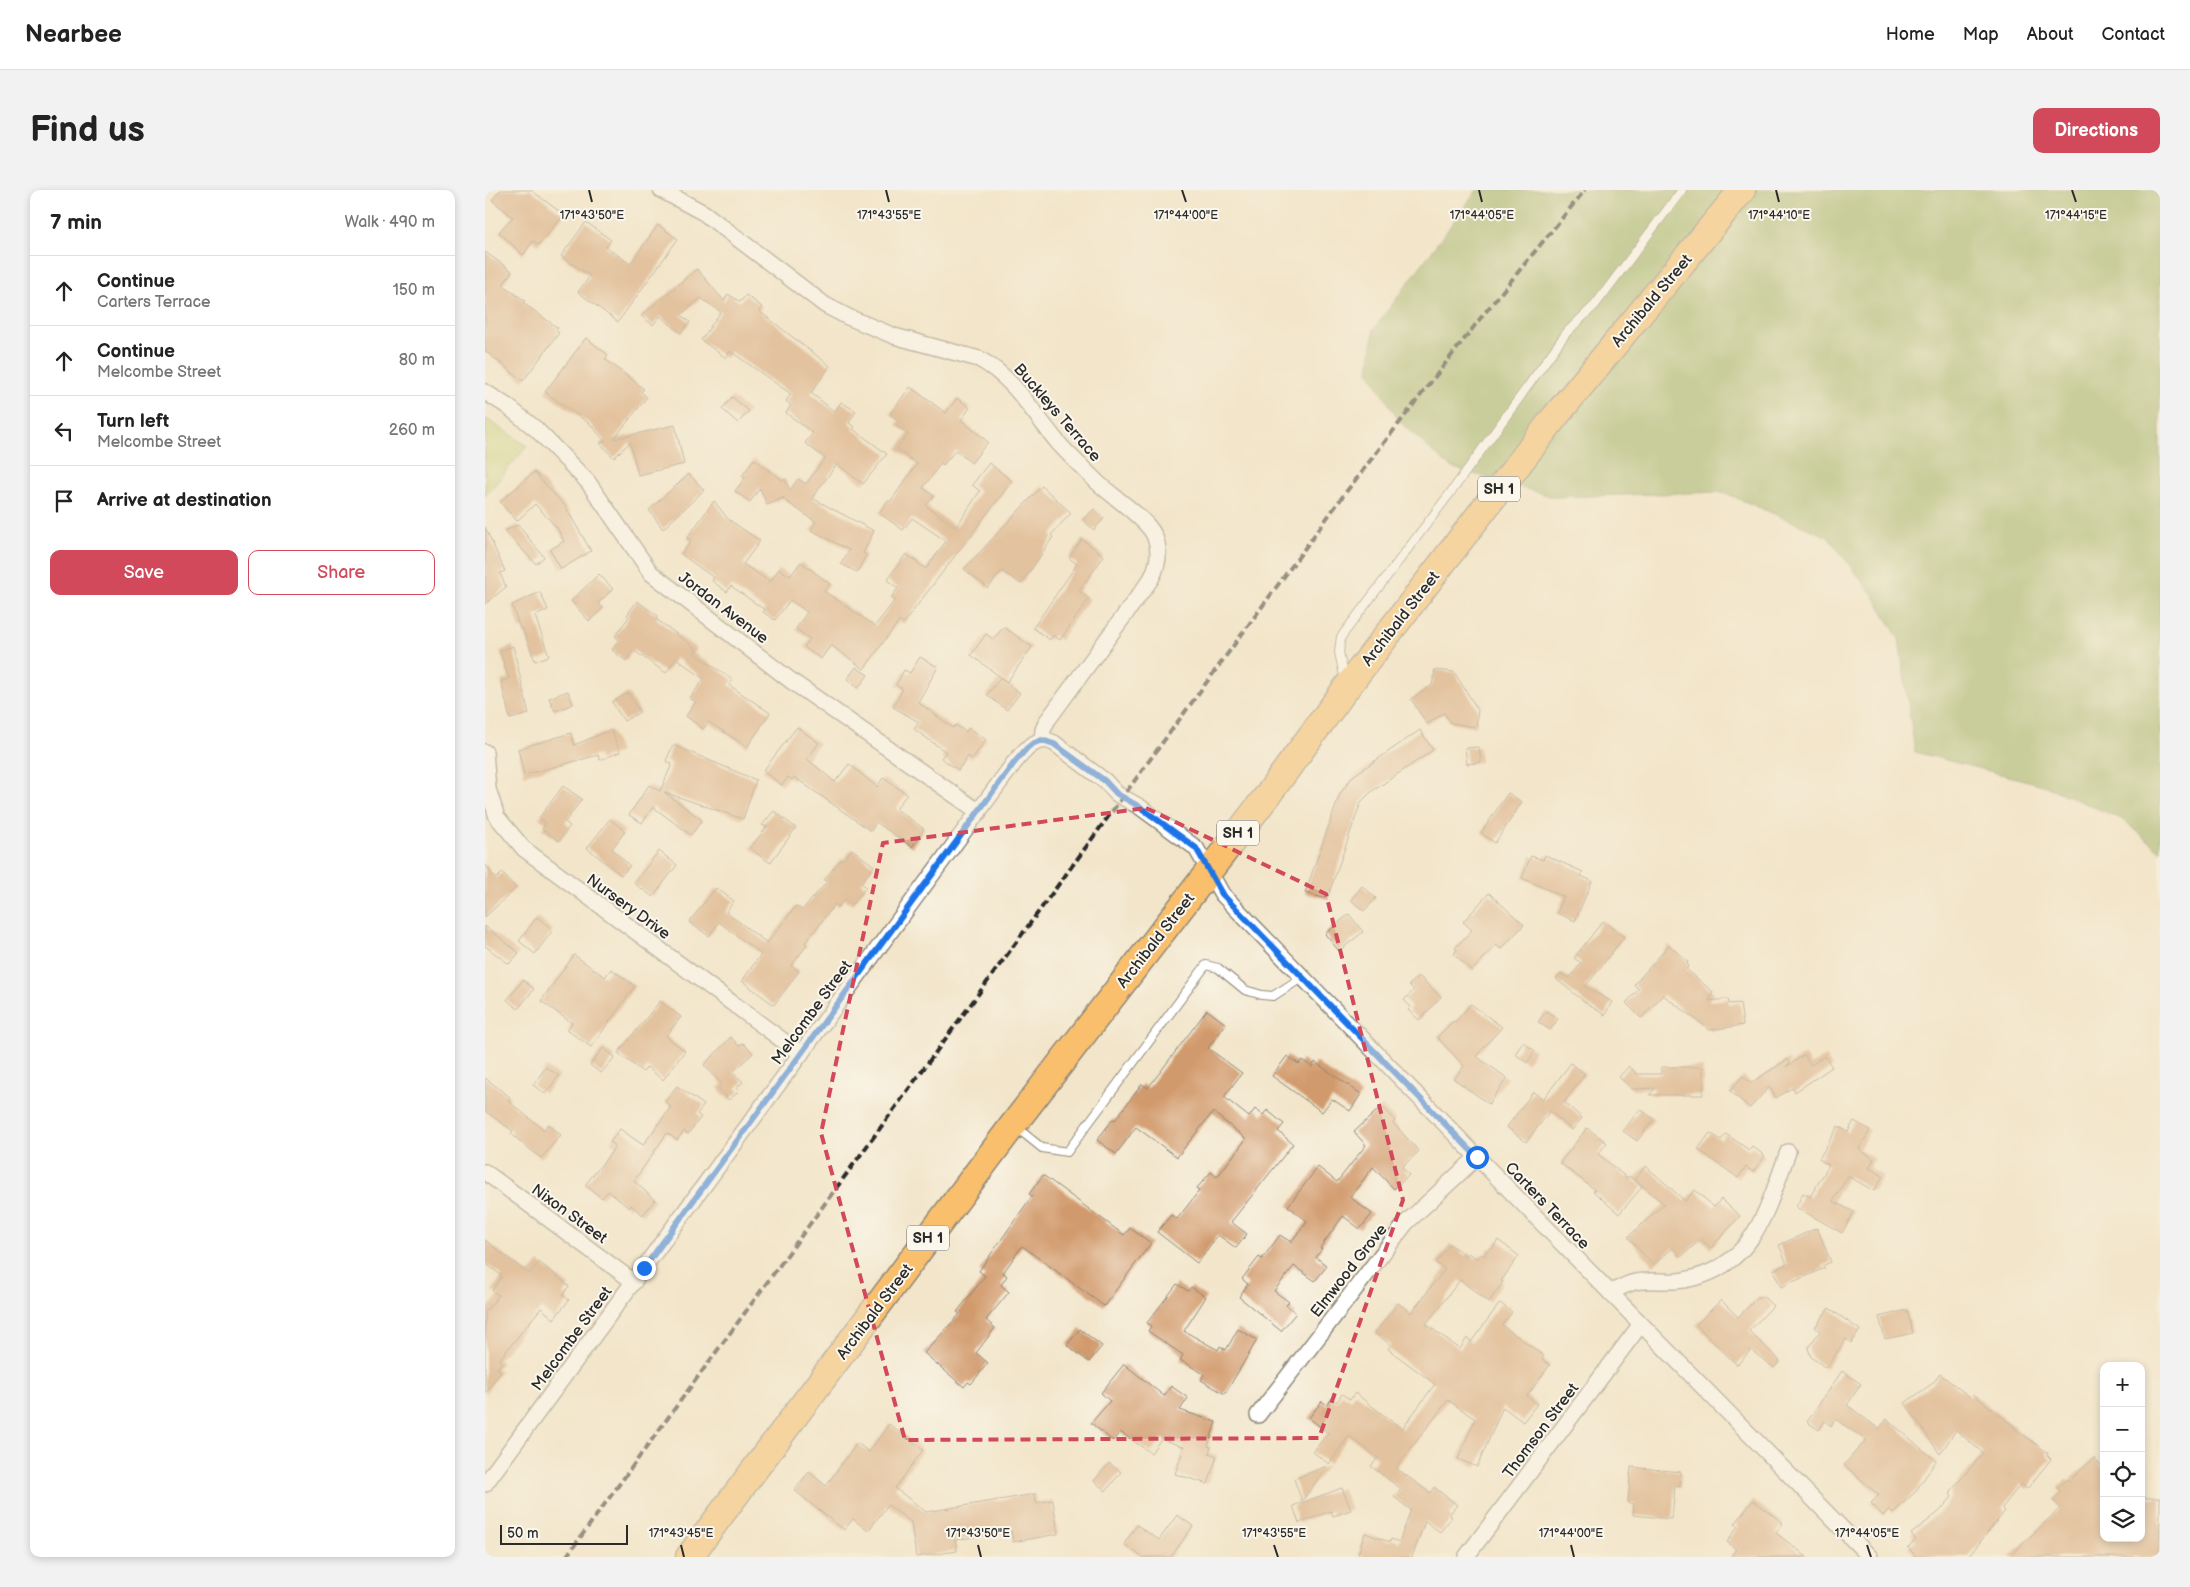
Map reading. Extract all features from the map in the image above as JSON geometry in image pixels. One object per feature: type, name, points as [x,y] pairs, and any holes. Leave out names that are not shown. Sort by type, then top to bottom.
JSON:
[{"type":"highway","name":"Archibald Street","points":[[689,1557],[1013,1125],[1267,796],[1347,687],[1554,418],[1742,190]]},
{"type":"street","name":"Buckleys Terrace","points":[[661,190],[704,213],[825,305],[848,318],[894,336],[973,357],[992,366],[1016,388],[1060,444],[1080,466],[1148,526],[1153,533],[1159,552],[1151,579],[1047,721],[1043,730],[1042,740]]},
{"type":"street","name":"Jordan Avenue","points":[[485,392],[507,406],[536,429],[588,482],[651,573],[790,680],[979,812]]},
{"type":"street","name":"Melcombe Street","points":[[485,1484],[979,812],[1027,748],[1042,740]]},
{"type":"street","points":[[1042,740],[1054,744],[1105,781],[1117,794],[1140,807],[1196,848],[1209,871]]},
{"type":"street","name":"Nursery Drive","points":[[485,752],[486,789],[497,817],[524,849],[801,1054]]},
{"type":"street","name":"Carters Terrace","points":[[1209,871],[1222,894],[1870,1557]]},
{"type":"street","points":[[1610,1292],[1632,1282],[1685,1280],[1723,1266],[1748,1243],[1758,1229],[1788,1152]]},
{"type":"street","name":"Elmwood Grove","points":[[1258,1415],[1406,1223],[1477,1157]]},
{"type":"street","name":"Nixon Street","points":[[485,1172],[634,1282]]},
{"type":"street","name":"Thomson Street","points":[[1466,1557],[1641,1324]]},
{"type":"lane","points":[[1347,687],[1339,652],[1341,637],[1454,488],[1567,332],[1595,305],[1682,190]]},
{"type":"lane","points":[[1013,1125],[1042,1148],[1067,1152],[1206,966],[1218,968],[1245,990],[1262,995],[1273,996],[1303,977]]},
{"type":"highlighted area","points":[[1146,808],[1326,894],[1403,1200],[1319,1438],[905,1440],[821,1133],[883,843]]},
{"type":"green space","points":[[1477,190],[2160,190],[2160,851],[2124,820],[2043,785],[1915,752],[1899,639],[1873,595],[1828,537],[1723,492],[1554,497],[1450,467],[1399,421],[1369,371],[1374,329]]},
{"type":"green space","points":[[485,418],[527,446],[485,496]]},
{"type":"building","points":[[500,190],[531,190],[564,215],[538,245],[533,241],[523,255],[499,232],[513,217],[492,200]]},
{"type":"building","points":[[586,222],[611,240],[606,247],[630,264],[658,225],[678,239],[618,322],[578,292],[590,276],[561,256]]},
{"type":"building","points":[[485,252],[512,271],[503,285],[525,301],[523,303],[558,328],[556,331],[559,333],[523,381],[485,351]]},
{"type":"building","points":[[697,269],[724,301],[728,294],[740,302],[746,295],[762,307],[759,311],[830,366],[811,393],[835,412],[841,402],[856,411],[849,423],[855,427],[853,429],[887,454],[863,484],[837,464],[812,498],[874,531],[863,553],[866,555],[857,572],[841,564],[849,550],[811,530],[816,522],[783,499],[785,497],[767,505],[760,488],[750,502],[735,491],[745,478],[742,476],[754,459],[782,480],[785,479],[790,490],[798,479],[806,484],[825,458],[805,443],[813,433],[786,413],[791,405],[786,401],[791,394],[730,351],[726,358],[701,340],[721,312],[701,298],[681,315],[690,322],[681,333],[660,316],[653,325],[641,316]]},
{"type":"building","points":[[586,338],[608,355],[605,359],[644,389],[641,392],[647,397],[614,439],[675,425],[684,464],[638,475],[630,442],[614,458],[600,443],[605,441],[590,424],[545,392]]},
{"type":"building","points":[[910,387],[946,413],[957,398],[970,408],[961,420],[988,442],[971,463],[956,450],[943,465],[941,463],[923,488],[934,496],[926,506],[956,527],[980,491],[972,485],[989,463],[1012,481],[903,624],[899,621],[864,669],[831,645],[821,659],[804,647],[810,639],[796,629],[807,612],[790,600],[775,620],[763,612],[765,610],[731,586],[727,592],[712,581],[714,578],[681,554],[691,541],[687,538],[714,501],[728,519],[760,541],[743,564],[770,582],[779,569],[790,576],[801,562],[830,584],[824,591],[875,626],[895,600],[891,598],[898,588],[887,580],[906,554],[926,569],[946,541],[912,518],[903,530],[879,513],[888,500],[890,502],[917,464],[897,449],[908,434],[896,425],[899,421],[890,414]]},
{"type":"building","points":[[732,397],[749,411],[738,423],[722,409]]},
{"type":"building","points":[[534,472],[565,506],[591,551],[561,569],[550,550],[564,541],[557,528],[535,504],[517,521],[500,502]]},
{"type":"building","points":[[689,474],[704,490],[663,529],[649,510]]},
{"type":"building","points":[[1042,486],[1071,513],[1051,535],[1053,537],[1021,584],[1002,571],[988,588],[964,569]]},
{"type":"building","points":[[1094,509],[1104,518],[1094,530],[1083,520]]},
{"type":"building","points":[[518,525],[544,557],[536,564],[505,531]]},
{"type":"building","points":[[485,527],[505,571],[500,573],[506,587],[485,604]]},
{"type":"building","points":[[1082,539],[1104,556],[1079,591],[1089,599],[1060,640],[1053,635],[1050,640],[1033,628],[1077,564],[1069,558]]},
{"type":"building","points":[[599,574],[613,589],[598,603],[603,608],[589,621],[571,601]]},
{"type":"building","points":[[540,592],[548,610],[535,616],[549,656],[535,661],[523,629],[520,629],[512,605]]},
{"type":"building","points":[[637,601],[658,616],[656,619],[697,649],[694,653],[733,680],[729,685],[770,713],[747,747],[709,722],[703,729],[686,716],[696,702],[690,698],[704,679],[676,658],[666,673],[633,650],[626,661],[612,650],[619,640],[615,636],[629,617],[627,615]]},
{"type":"building","points":[[1004,627],[1032,647],[1007,682],[971,655],[986,634],[993,639]]},
{"type":"building","points":[[513,646],[529,714],[510,719],[501,681],[509,679],[500,651]]},
{"type":"building","points":[[920,657],[938,667],[918,702],[953,728],[956,725],[966,732],[969,728],[986,740],[972,759],[968,756],[958,770],[941,758],[946,752],[914,729],[919,722],[893,707],[903,689],[896,685],[904,670],[910,673]]},
{"type":"building","points":[[856,667],[868,675],[858,688],[847,679]]},
{"type":"building","points":[[1435,670],[1454,672],[1478,710],[1476,727],[1451,723],[1444,713],[1427,724],[1411,699],[1432,685]]},
{"type":"building","points":[[1000,678],[1020,693],[1007,710],[987,695]]},
{"type":"building","points":[[568,691],[573,704],[555,711],[549,698]]},
{"type":"building","points":[[628,693],[640,712],[624,721],[612,702]]},
{"type":"building","points":[[797,727],[819,743],[807,759],[835,782],[849,764],[877,787],[883,778],[907,794],[896,809],[924,829],[912,847],[876,822],[871,831],[794,777],[792,780],[788,777],[782,785],[763,771]]},
{"type":"building","points":[[611,730],[620,752],[600,760],[598,755],[524,775],[518,749],[571,733],[574,745]]},
{"type":"building","points":[[1420,730],[1433,750],[1371,792],[1361,802],[1327,899],[1305,893],[1340,794],[1353,776]]},
{"type":"building","points":[[673,745],[756,780],[743,819],[664,792],[702,820],[691,835],[653,807],[642,823],[629,815],[649,785],[660,791],[672,764],[666,761]]},
{"type":"building","points":[[1479,747],[1481,762],[1467,764],[1465,748]]},
{"type":"building","points":[[563,786],[582,799],[565,822],[570,826],[559,841],[542,829],[546,823],[539,818]]},
{"type":"building","points":[[1508,793],[1522,802],[1495,843],[1481,833]]},
{"type":"building","points":[[774,811],[796,828],[770,863],[750,848],[767,827],[762,825]]},
{"type":"building","points":[[610,819],[625,831],[612,849],[630,866],[621,875],[587,848]]},
{"type":"building","points":[[852,849],[874,866],[861,883],[866,887],[852,905],[845,899],[838,907],[835,904],[805,943],[807,945],[791,966],[799,971],[774,1005],[742,981],[761,954],[719,922],[709,936],[689,922],[716,888],[734,901],[726,912],[767,943],[796,906],[802,910],[827,882],[824,880],[841,859],[843,860]]},
{"type":"building","points":[[659,851],[677,865],[653,897],[634,883]]},
{"type":"building","points":[[1545,855],[1583,872],[1581,876],[1592,881],[1575,921],[1557,913],[1564,897],[1522,878],[1531,856],[1543,860]]},
{"type":"building","points":[[485,864],[496,879],[502,873],[516,888],[485,917]]},
{"type":"building","points":[[1362,886],[1376,898],[1364,911],[1351,900]]},
{"type":"building","points":[[1489,893],[1524,925],[1501,949],[1496,945],[1472,971],[1454,954],[1457,950],[1455,948],[1472,930],[1463,922]]},
{"type":"building","points":[[1349,914],[1363,932],[1339,951],[1325,934]]},
{"type":"building","points":[[537,917],[553,930],[535,954],[519,941]]},
{"type":"building","points":[[1603,921],[1624,937],[1585,987],[1612,1002],[1605,1015],[1590,1006],[1556,979],[1561,973],[1570,978],[1581,963],[1574,958]]},
{"type":"building","points":[[485,926],[519,953],[509,964],[485,946]]},
{"type":"building","points":[[1669,945],[1688,962],[1689,966],[1686,969],[1713,992],[1709,1001],[1728,999],[1729,1004],[1740,1003],[1743,1025],[1710,1030],[1663,995],[1641,1018],[1626,1003],[1639,989],[1634,985]]},
{"type":"building","points":[[574,955],[605,977],[611,969],[635,986],[591,1047],[567,1030],[572,1023],[541,1001]]},
{"type":"building","points":[[1419,976],[1441,997],[1419,1020],[1408,1010],[1411,1007],[1404,1000],[1414,990],[1409,985]]},
{"type":"building","points":[[523,980],[534,989],[518,1009],[507,1000]]},
{"type":"building","points":[[660,1001],[681,1017],[666,1036],[685,1051],[663,1080],[647,1067],[643,1072],[618,1053]]},
{"type":"building","points":[[1471,1004],[1502,1027],[1476,1056],[1507,1078],[1489,1104],[1454,1079],[1464,1066],[1437,1037],[1453,1021],[1455,1022]]},
{"type":"building","points":[[1207,1010],[1226,1024],[1208,1048],[1242,1073],[1224,1097],[1249,1117],[1255,1109],[1263,1115],[1267,1110],[1284,1124],[1278,1131],[1293,1144],[1231,1222],[1247,1234],[1236,1248],[1218,1235],[1197,1263],[1157,1232],[1171,1215],[1177,1219],[1199,1191],[1196,1189],[1211,1172],[1217,1177],[1246,1139],[1213,1112],[1177,1157],[1136,1127],[1116,1154],[1097,1140],[1113,1119],[1115,1120],[1142,1084],[1148,1088]]},
{"type":"building","points":[[1546,1011],[1558,1019],[1550,1030],[1538,1022]]},
{"type":"building","points":[[731,1037],[739,1046],[743,1043],[753,1053],[733,1072],[743,1082],[736,1088],[739,1091],[729,1100],[718,1088],[722,1084],[704,1065]]},
{"type":"building","points":[[1523,1042],[1535,1051],[1527,1063],[1515,1054]]},
{"type":"building","points":[[603,1048],[615,1057],[601,1073],[590,1065]]},
{"type":"building","points":[[1804,1055],[1811,1065],[1825,1056],[1832,1067],[1795,1092],[1792,1088],[1776,1098],[1769,1087],[1750,1108],[1730,1091],[1743,1076],[1751,1083],[1788,1059],[1790,1062],[1786,1067]]},
{"type":"building","points":[[1287,1056],[1299,1064],[1302,1060],[1312,1067],[1315,1062],[1361,1094],[1350,1111],[1332,1099],[1322,1112],[1272,1076]]},
{"type":"building","points":[[1571,1063],[1585,1074],[1564,1102],[1582,1118],[1572,1130],[1550,1111],[1526,1142],[1507,1127],[1533,1092],[1543,1099]]},
{"type":"building","points":[[1629,1066],[1637,1074],[1661,1074],[1661,1067],[1703,1067],[1703,1095],[1650,1095],[1655,1088],[1632,1089],[1619,1077]]},
{"type":"building","points":[[546,1067],[559,1076],[545,1094],[533,1085]]},
{"type":"building","points":[[485,1078],[510,1097],[508,1101],[544,1130],[548,1124],[561,1135],[541,1158],[511,1134],[513,1131],[485,1111]]},
{"type":"building","points":[[677,1086],[704,1105],[697,1114],[701,1117],[688,1134],[684,1131],[677,1140],[667,1133],[634,1181],[655,1200],[643,1215],[631,1205],[629,1208],[608,1191],[602,1198],[585,1185],[611,1153],[615,1145],[610,1142],[620,1129],[643,1145],[671,1107],[665,1102]]},
{"type":"building","points":[[1382,1106],[1395,1120],[1393,1123],[1419,1151],[1402,1167],[1409,1175],[1394,1189],[1373,1167],[1350,1197],[1372,1214],[1360,1229],[1343,1216],[1320,1248],[1322,1249],[1316,1257],[1327,1266],[1315,1281],[1294,1266],[1274,1291],[1289,1302],[1286,1305],[1296,1313],[1281,1331],[1239,1297],[1248,1284],[1242,1279],[1259,1257],[1262,1259],[1280,1235],[1291,1242],[1307,1221],[1288,1206],[1318,1167],[1337,1182],[1366,1145],[1354,1132]]},
{"type":"building","points":[[1640,1109],[1654,1119],[1637,1141],[1623,1131]]},
{"type":"building","points":[[1854,1121],[1870,1130],[1859,1149],[1874,1159],[1869,1168],[1883,1176],[1874,1191],[1848,1176],[1833,1201],[1854,1212],[1842,1233],[1796,1207],[1803,1193],[1810,1197],[1829,1165],[1819,1159],[1838,1126],[1848,1132]]},
{"type":"building","points":[[1587,1128],[1607,1143],[1598,1154],[1627,1178],[1629,1176],[1642,1187],[1619,1214],[1593,1191],[1595,1190],[1560,1163]]},
{"type":"building","points":[[1710,1133],[1721,1140],[1726,1134],[1749,1150],[1752,1146],[1765,1156],[1753,1172],[1746,1167],[1738,1178],[1698,1149]]},
{"type":"building","points":[[1646,1166],[1685,1201],[1695,1190],[1714,1207],[1721,1199],[1740,1216],[1711,1248],[1701,1239],[1681,1257],[1673,1248],[1653,1265],[1628,1237],[1664,1204],[1635,1179]]},
{"type":"building","points":[[1043,1175],[1124,1235],[1130,1228],[1151,1243],[1104,1306],[1022,1246],[1003,1273],[1007,1276],[1001,1285],[1009,1292],[986,1320],[995,1328],[976,1353],[988,1363],[971,1384],[968,1382],[964,1387],[924,1353],[960,1314],[957,1312],[985,1276],[979,1271],[1032,1196],[1029,1194]]},
{"type":"building","points":[[1817,1228],[1831,1262],[1822,1266],[1825,1268],[1781,1287],[1773,1270],[1787,1264],[1779,1245]]},
{"type":"building","points":[[485,1240],[529,1274],[539,1262],[569,1286],[563,1295],[569,1300],[554,1319],[541,1308],[499,1360],[502,1362],[497,1369],[501,1371],[485,1394],[485,1312],[499,1295],[492,1291],[502,1276],[485,1263]]},
{"type":"building","points":[[1498,1240],[1519,1256],[1489,1302],[1460,1280],[1426,1324],[1460,1349],[1467,1338],[1471,1342],[1500,1303],[1512,1312],[1502,1325],[1544,1356],[1542,1359],[1550,1365],[1527,1396],[1537,1404],[1523,1422],[1503,1407],[1477,1467],[1458,1459],[1475,1419],[1448,1400],[1396,1468],[1430,1493],[1434,1487],[1457,1505],[1449,1515],[1452,1517],[1440,1532],[1425,1521],[1412,1557],[1365,1557],[1358,1554],[1365,1533],[1390,1542],[1391,1539],[1399,1542],[1411,1510],[1394,1497],[1401,1489],[1371,1466],[1378,1458],[1349,1436],[1329,1464],[1313,1452],[1328,1433],[1309,1418],[1322,1401],[1327,1405],[1332,1398],[1337,1402],[1342,1394],[1350,1400],[1355,1393],[1402,1429],[1435,1384],[1388,1349],[1391,1345],[1375,1333],[1398,1303],[1411,1313],[1445,1269],[1436,1263],[1450,1244],[1466,1256],[1468,1253],[1477,1259],[1481,1254],[1484,1256],[1490,1247],[1492,1249]]},
{"type":"building","points":[[1177,1284],[1188,1291],[1191,1287],[1206,1297],[1184,1331],[1218,1350],[1220,1346],[1226,1350],[1238,1329],[1257,1340],[1225,1394],[1201,1380],[1204,1374],[1180,1360],[1183,1355],[1148,1331],[1151,1326],[1147,1323]]},
{"type":"building","points":[[1758,1297],[1764,1297],[1773,1306],[1749,1331],[1780,1361],[1774,1368],[1751,1350],[1737,1365],[1696,1325],[1721,1300],[1738,1317]]},
{"type":"building","points":[[1829,1308],[1860,1330],[1851,1343],[1846,1339],[1826,1368],[1811,1357],[1808,1348],[1820,1331],[1815,1327]]},
{"type":"building","points":[[1907,1310],[1913,1333],[1885,1339],[1879,1317]]},
{"type":"building","points":[[1080,1329],[1102,1346],[1089,1362],[1067,1345]]},
{"type":"building","points":[[1124,1364],[1164,1396],[1171,1386],[1188,1398],[1180,1410],[1216,1422],[1208,1446],[1211,1447],[1209,1453],[1217,1456],[1208,1484],[1175,1474],[1184,1447],[1161,1439],[1151,1453],[1120,1432],[1113,1441],[1091,1423],[1110,1401],[1101,1393]]},
{"type":"building","points":[[1842,1371],[1861,1384],[1847,1405],[1879,1429],[1887,1419],[1936,1461],[1915,1492],[1893,1513],[1889,1509],[1883,1516],[1871,1503],[1879,1495],[1844,1465],[1866,1440],[1835,1419],[1831,1426],[1825,1421],[1819,1430],[1807,1422]]},
{"type":"building","points":[[1940,1374],[1970,1397],[1973,1394],[2048,1453],[2047,1455],[2051,1459],[2027,1489],[2021,1484],[2002,1508],[2005,1511],[1968,1557],[1916,1557],[1908,1547],[1916,1540],[1911,1534],[1939,1512],[1952,1497],[1951,1491],[1983,1453],[1956,1430],[1940,1454],[1905,1403],[1933,1383]]},
{"type":"building","points":[[889,1424],[923,1450],[895,1488],[926,1512],[1035,1494],[1036,1503],[1053,1500],[1058,1534],[1013,1542],[1011,1531],[955,1540],[957,1551],[916,1557],[911,1522],[888,1505],[868,1531],[853,1519],[844,1530],[794,1490],[809,1472],[826,1486],[857,1443],[869,1452]]},
{"type":"building","points":[[2094,1458],[2100,1465],[2100,1542],[2145,1542],[2145,1498],[2160,1498],[2159,1557],[2009,1557],[2060,1508],[2053,1500],[2061,1492],[2057,1488],[2067,1479],[2069,1481]]},
{"type":"building","points":[[1109,1463],[1121,1472],[1106,1491],[1094,1481]]},
{"type":"building","points":[[1327,1466],[1302,1501],[1294,1479]]},
{"type":"building","points":[[1631,1467],[1681,1472],[1680,1487],[1675,1486],[1672,1519],[1633,1515],[1634,1504],[1628,1503]]},
{"type":"building","points":[[1342,1488],[1351,1510],[1333,1516],[1331,1511],[1299,1523],[1293,1506]]},
{"type":"building","points":[[1753,1500],[1783,1523],[1776,1533],[1807,1557],[1731,1557],[1736,1549],[1727,1542],[1738,1526],[1735,1524]]},
{"type":"building","points":[[1177,1515],[1193,1526],[1171,1557],[1142,1557],[1124,1544],[1137,1525],[1159,1540]]},
{"type":"railway","points":[[566,1557],[1346,492],[1479,320],[1585,190]]},
{"type":"route","points":[[644,1268],[1014,763],[1027,748],[1042,740],[1050,741],[1105,781],[1117,794],[1140,807],[1196,848],[1204,859],[1222,894],[1477,1157]]}]
